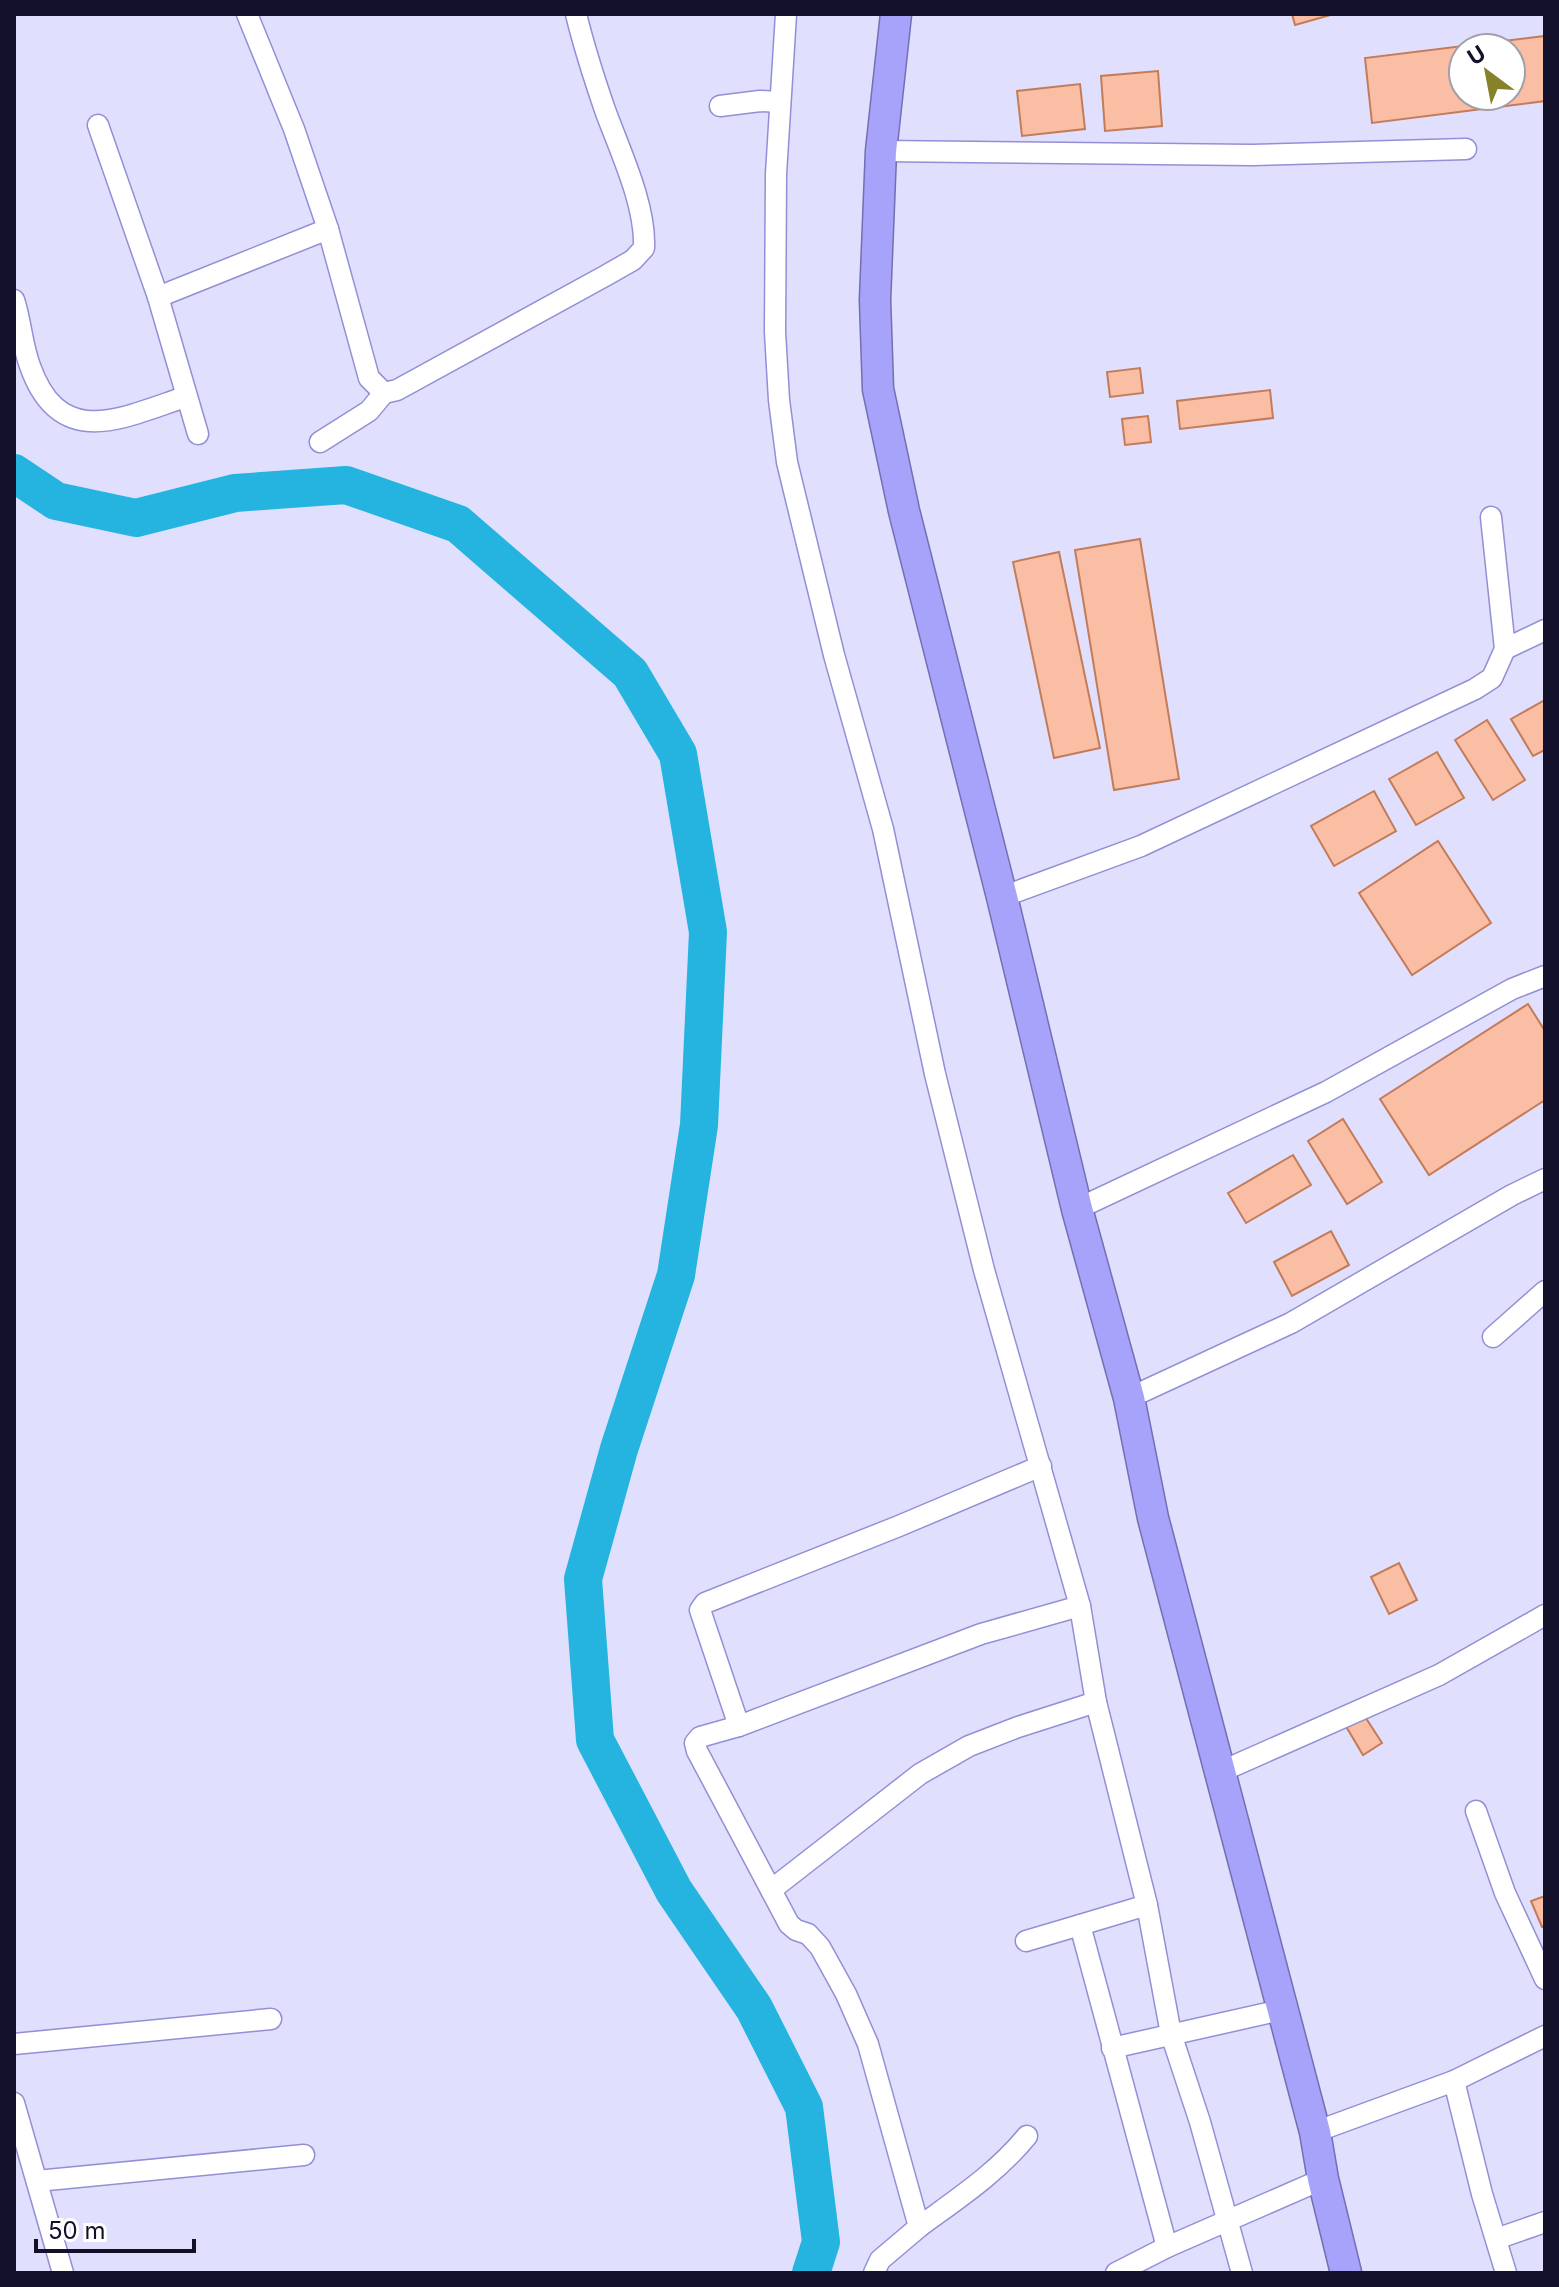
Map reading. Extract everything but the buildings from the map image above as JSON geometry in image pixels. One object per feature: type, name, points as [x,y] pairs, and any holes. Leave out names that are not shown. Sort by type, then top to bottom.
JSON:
[{"type":"highway","points":[[896,14],[881,151],[875,300],[878,389],[904,511],[1077,1209],[1129,1398],[1153,1518],[1315,2132],[1346,2273]]},
{"type":"street","points":[[247,14],[294,129],[328,229],[369,378],[384,393]]},
{"type":"street","points":[[320,442],[369,411],[384,393],[397,390],[605,276],[633,260],[644,248],[645,232],[629,176],[590,69],[576,14]]},
{"type":"street","points":[[786,14],[776,174],[775,332],[787,462],[834,655],[883,829],[935,1074],[984,1270],[1080,1606],[1096,1702],[1147,1905],[1171,2034],[1242,2273]]},
{"type":"street","points":[[720,106],[780,102]]},
{"type":"street","points":[[98,125],[158,297],[198,434]]},
{"type":"street","points":[[881,151],[1252,155],[1466,149]]},
{"type":"street","points":[[158,297],[328,229]]},
{"type":"street","points":[[14,300],[29,365],[46,401],[62,414],[106,423],[185,397]]},
{"type":"street","points":[[1002,897],[1141,846],[1475,689],[1492,678],[1505,649],[1491,517]]},
{"type":"street","points":[[1505,649],[1545,630]]},
{"type":"street","points":[[1077,1209],[1326,1092],[1512,989],[1545,976]]},
{"type":"street","points":[[1129,1398],[1291,1323],[1545,1179]]},
{"type":"street","points":[[1493,1337],[1545,1291]]},
{"type":"street","points":[[739,1726],[700,1610],[703,1604],[1041,1466]]},
{"type":"street","points":[[919,2227],[868,2044],[852,2007],[820,1947],[808,1934],[789,1924],[695,1746],[700,1737],[739,1726],[981,1634],[1080,1606]]},
{"type":"street","points":[[1220,1772],[1439,1675],[1545,1615]]},
{"type":"street","points":[[771,1890],[920,1774],[969,1746],[1096,1702]]},
{"type":"street","points":[[1476,1811],[1505,1893],[1545,1979]]},
{"type":"street","points":[[1026,1941],[1147,1905]]},
{"type":"street","points":[[1080,1925],[1167,2247]]},
{"type":"street","points":[[1112,2048],[1281,2010]]},
{"type":"street","points":[[14,2044],[271,2019]]},
{"type":"street","points":[[1315,2132],[1454,2081],[1545,2036]]},
{"type":"street","points":[[1454,2081],[1482,2194],[1506,2273]]},
{"type":"street","points":[[14,2103],[28,2170],[63,2273]]},
{"type":"street","points":[[874,2273],[880,2260],[1002,2165],[1027,2136]]},
{"type":"street","points":[[28,2170],[304,2155]]},
{"type":"street","points":[[1116,2273],[1167,2247],[1323,2179]]},
{"type":"street","points":[[1496,2239],[1545,2222]]},
{"type":"waterway","points":[[14,473],[56,501],[136,518],[235,493],[346,485],[458,524],[630,673],[678,754],[708,932],[699,1125],[676,1275],[619,1449],[583,1579],[595,1740],[674,1891],[754,2008],[804,2107],[821,2242],[811,2273]]}]
